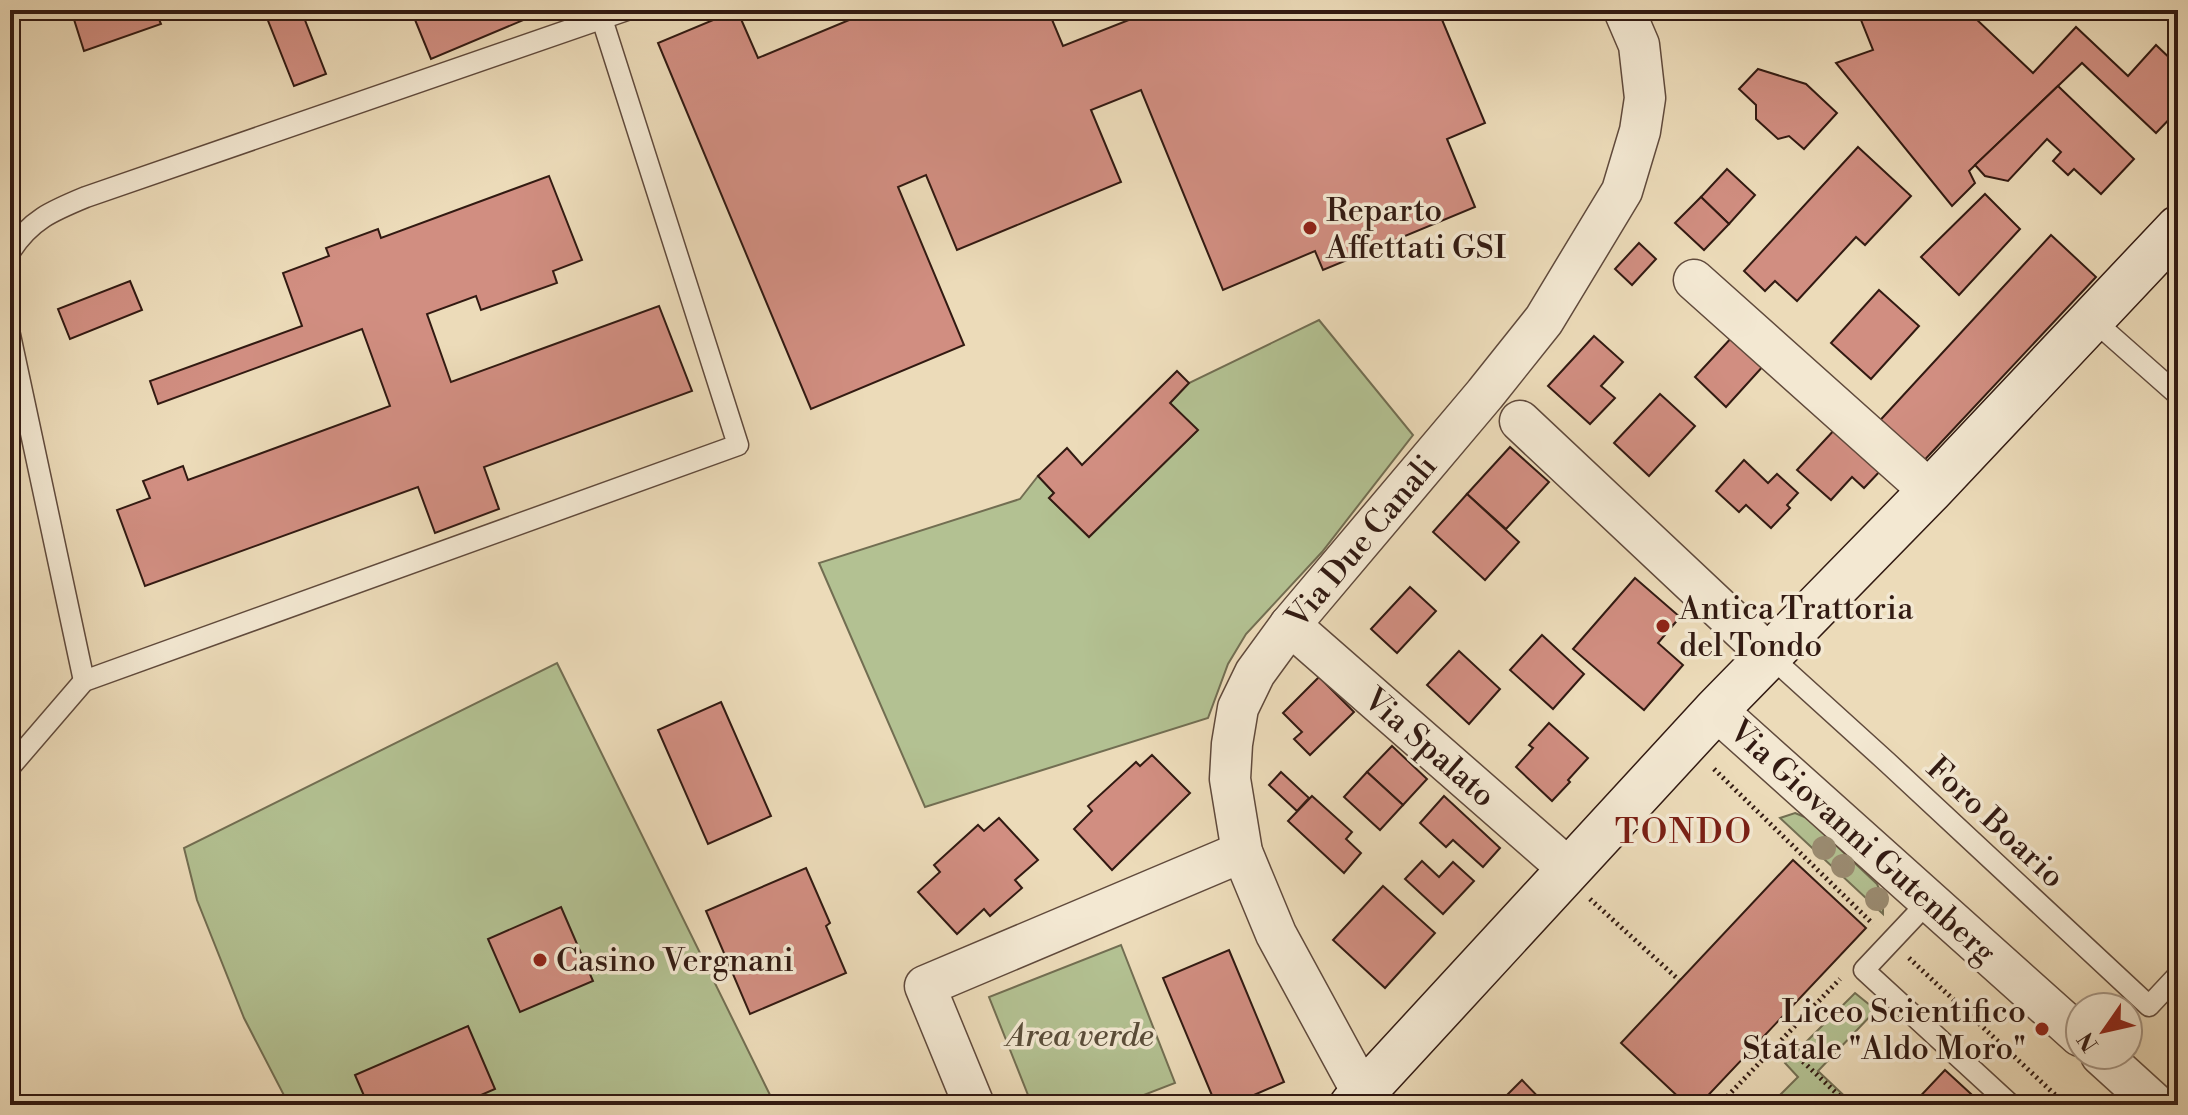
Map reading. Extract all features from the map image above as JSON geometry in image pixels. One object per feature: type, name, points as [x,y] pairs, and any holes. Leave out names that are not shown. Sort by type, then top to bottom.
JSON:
[{"type":"main road","points":[[1361,1101],[1580,884],[1716,710],[1930,491],[2178,228]]},
{"type":"street","name":"Via Due Canali","points":[[1361,1101],[1276,934],[1242,852],[1230,779],[1238,708],[1255,673],[1290,625],[1544,320],[1622,191],[1640,131],[1645,98],[1639,45],[1624,10]]},
{"type":"street","points":[[1694,280],[1930,491]]},
{"type":"street","points":[[1520,421],[1769,655]]},
{"type":"street","name":"Via Spalato","points":[[1290,625],[1580,884]]},
{"type":"street","name":"Via Giovanni Gutenberg","points":[[1716,710],[2064,1022]]},
{"type":"street","points":[[974,1105],[925,986],[1242,852]]},
{"type":"street","points":[[2119,1071],[2156,1105]]},
{"type":"lane","points":[[10,252],[22,233],[48,213],[86,197],[627,10]]},
{"type":"lane","points":[[10,767],[84,681],[738,445],[602,19]]},
{"type":"lane","points":[[2092,319],[2178,395]]},
{"type":"lane","points":[[10,335],[84,681]]},
{"type":"lane","name":"Foro Boario","points":[[1769,655],[2149,1006],[2178,975]]},
{"type":"lane","points":[[1929,901],[1864,970],[2011,1105]]},
{"type":"path","points":[[1711,767],[2066,1105]]},
{"type":"path","points":[[1580,884],[1679,980]]},
{"type":"path","points":[[1719,1105],[1842,977]]},
{"type":"path","points":[[1781,1041],[1849,1105]]},
{"type":"green space","points":[[1319,320],[1413,435],[1322,552],[1246,634],[1228,664],[1208,718],[925,807],[819,563],[1020,499],[1038,476],[1054,493],[1049,498],[1089,537],[1197,431],[1170,403],[1189,383]]},
{"type":"green space","points":[[557,663],[775,1105],[289,1105],[244,1018],[197,900],[184,848]]},
{"type":"green space","points":[[1795,813],[1807,818],[1877,884],[1883,897],[1883,914],[1780,818]]},
{"type":"green space","name":"Area verde","points":[[1121,945],[1175,1083],[1118,1105],[1032,1105],[989,997]]},
{"type":"green space","points":[[1855,993],[1876,1010],[1818,1071],[1854,1105],[1770,1105],[1798,1077],[1785,1063]]},
{"type":"building","points":[[71,10],[155,10],[161,24],[84,51]]},
{"type":"building","points":[[301,10],[326,74],[294,86],[265,13]]},
{"type":"building","points":[[411,10],[547,10],[431,59]]},
{"type":"building","name":"Reparto Affettati GSI","points":[[737,10],[758,58],[873,10],[1048,10],[1063,46],[1154,10],[1438,10],[1485,123],[1447,139],[1475,207],[1323,270],[1315,251],[1223,290],[1141,90],[1091,110],[1121,182],[957,250],[926,175],[898,187],[964,345],[811,409],[658,43]]},
{"type":"building","points":[[1857,10],[1999,10],[1975,18],[2033,73],[2076,27],[2128,76],[2156,45],[2178,66],[2175,79],[2178,82],[2178,110],[2156,133],[2082,63],[1969,171],[1975,183],[1952,206],[1836,63],[1873,50]]},
{"type":"building","points":[[1758,69],[1806,84],[1837,113],[1804,149],[1789,136],[1778,139],[1756,119],[1756,105],[1739,89]]},
{"type":"building","points":[[2058,86],[2134,159],[2101,194],[2074,169],[2068,175],[2053,161],[2061,152],[2047,139],[2008,181],[1985,176],[1975,165]]},
{"type":"building","points":[[1858,147],[1911,196],[1865,245],[1856,237],[1797,301],[1775,281],[1765,291],[1744,271]]},
{"type":"building","points":[[1727,169],[1755,195],[1729,224],[1701,197]]},
{"type":"building","points":[[549,176],[582,260],[553,271],[557,283],[481,310],[476,296],[427,314],[451,382],[659,306],[692,391],[484,467],[499,509],[435,533],[418,487],[145,586],[117,510],[150,498],[143,481],[183,466],[188,480],[390,406],[362,329],[158,404],[150,381],[302,326],[283,273],[329,256],[326,248],[378,229],[381,238]]},
{"type":"building","points":[[1985,194],[2020,229],[1959,295],[1921,257]]},
{"type":"building","points":[[1701,197],[1729,224],[1704,250],[1675,223]]},
{"type":"building","points":[[2051,235],[2096,277],[1917,468],[1873,428]]},
{"type":"building","points":[[1639,243],[1656,259],[1632,285],[1615,269]]},
{"type":"building","points":[[130,281],[142,310],[70,339],[58,309]]},
{"type":"building","points":[[1879,290],[1919,326],[1871,379],[1831,343]]},
{"type":"building","points":[[1734,335],[1765,364],[1726,407],[1695,377]]},
{"type":"building","points":[[1594,336],[1623,362],[1601,386],[1615,398],[1590,424],[1548,386]]},
{"type":"building","points":[[1177,371],[1189,383],[1170,403],[1198,430],[1089,537],[1049,498],[1054,493],[1038,476],[1067,448],[1082,465]]},
{"type":"building","points":[[1660,394],[1695,426],[1649,476],[1614,443]]},
{"type":"building","points":[[1837,427],[1883,468],[1864,488],[1852,477],[1831,500],[1797,470]]},
{"type":"building","points":[[1510,447],[1549,482],[1506,529],[1467,494]]},
{"type":"building","points":[[1744,460],[1768,483],[1777,474],[1798,493],[1787,505],[1790,508],[1771,528],[1746,505],[1739,512],[1716,491]]},
{"type":"building","points":[[1467,494],[1519,542],[1485,580],[1433,532]]},
{"type":"building","points":[[1635,578],[1680,617],[1658,643],[1683,665],[1644,710],[1573,649]]},
{"type":"building","points":[[1410,587],[1436,611],[1397,653],[1371,629]]},
{"type":"building","points":[[1542,635],[1584,674],[1553,709],[1510,670]]},
{"type":"building","points":[[1459,651],[1500,689],[1469,724],[1427,685]]},
{"type":"building","points":[[1319,677],[1354,712],[1310,755],[1294,739],[1302,732],[1283,713]]},
{"type":"building","points":[[721,702],[771,816],[708,844],[658,730]]},
{"type":"building","points":[[1549,723],[1588,758],[1552,801],[1516,767],[1533,748],[1529,745]]},
{"type":"building","points":[[1392,746],[1427,779],[1403,805],[1367,772]]},
{"type":"building","points":[[1152,755],[1190,793],[1112,870],[1074,829],[1092,811],[1088,806],[1136,762],[1140,766]]},
{"type":"building","points":[[1281,772],[1309,798],[1297,811],[1269,785]]},
{"type":"building","points":[[1367,772],[1403,805],[1380,830],[1344,797]]},
{"type":"building","points":[[1312,796],[1352,832],[1346,839],[1361,853],[1344,873],[1288,821]]},
{"type":"building","points":[[1444,796],[1500,848],[1483,867],[1453,840],[1446,847],[1420,823]]},
{"type":"building","points":[[999,818],[1038,860],[1015,880],[1022,888],[990,916],[984,909],[957,934],[918,892],[940,872],[934,865],[978,825],[984,831]]},
{"type":"building","points":[[1793,860],[1866,928],[1699,1105],[1687,1105],[1621,1043]]},
{"type":"building","points":[[1422,861],[1439,877],[1453,862],[1474,881],[1443,914],[1405,879]]},
{"type":"building","points":[[806,868],[830,923],[826,926],[846,973],[750,1014],[706,911]]},
{"type":"building","points":[[1383,886],[1435,933],[1385,988],[1333,940]]},
{"type":"building","name":"Casino Vergnani","points":[[561,907],[593,981],[520,1012],[488,939]]},
{"type":"building","points":[[1229,950],[1284,1082],[1231,1105],[1216,1105],[1163,978]]},
{"type":"building","points":[[468,1026],[495,1089],[458,1105],[368,1105],[355,1075]]},
{"type":"building","points":[[1945,1070],[1983,1105],[1912,1105]]},
{"type":"building","points":[[1522,1080],[1546,1105],[1497,1105]]},
{"type":"place","name":"Reparto Affettati GSI","points":[[1310,228]]},
{"type":"place","name":"Antica Trattoria del Tondo","points":[[1663,626]]},
{"type":"place","name":"Casino Vergnani","points":[[540,960]]},
{"type":"place","name":"Liceo Scientifico Statale \"Aldo Moro\"","points":[[2042,1029]]},
{"type":"district","name":"TONDO","points":[[1684,831]]}]
